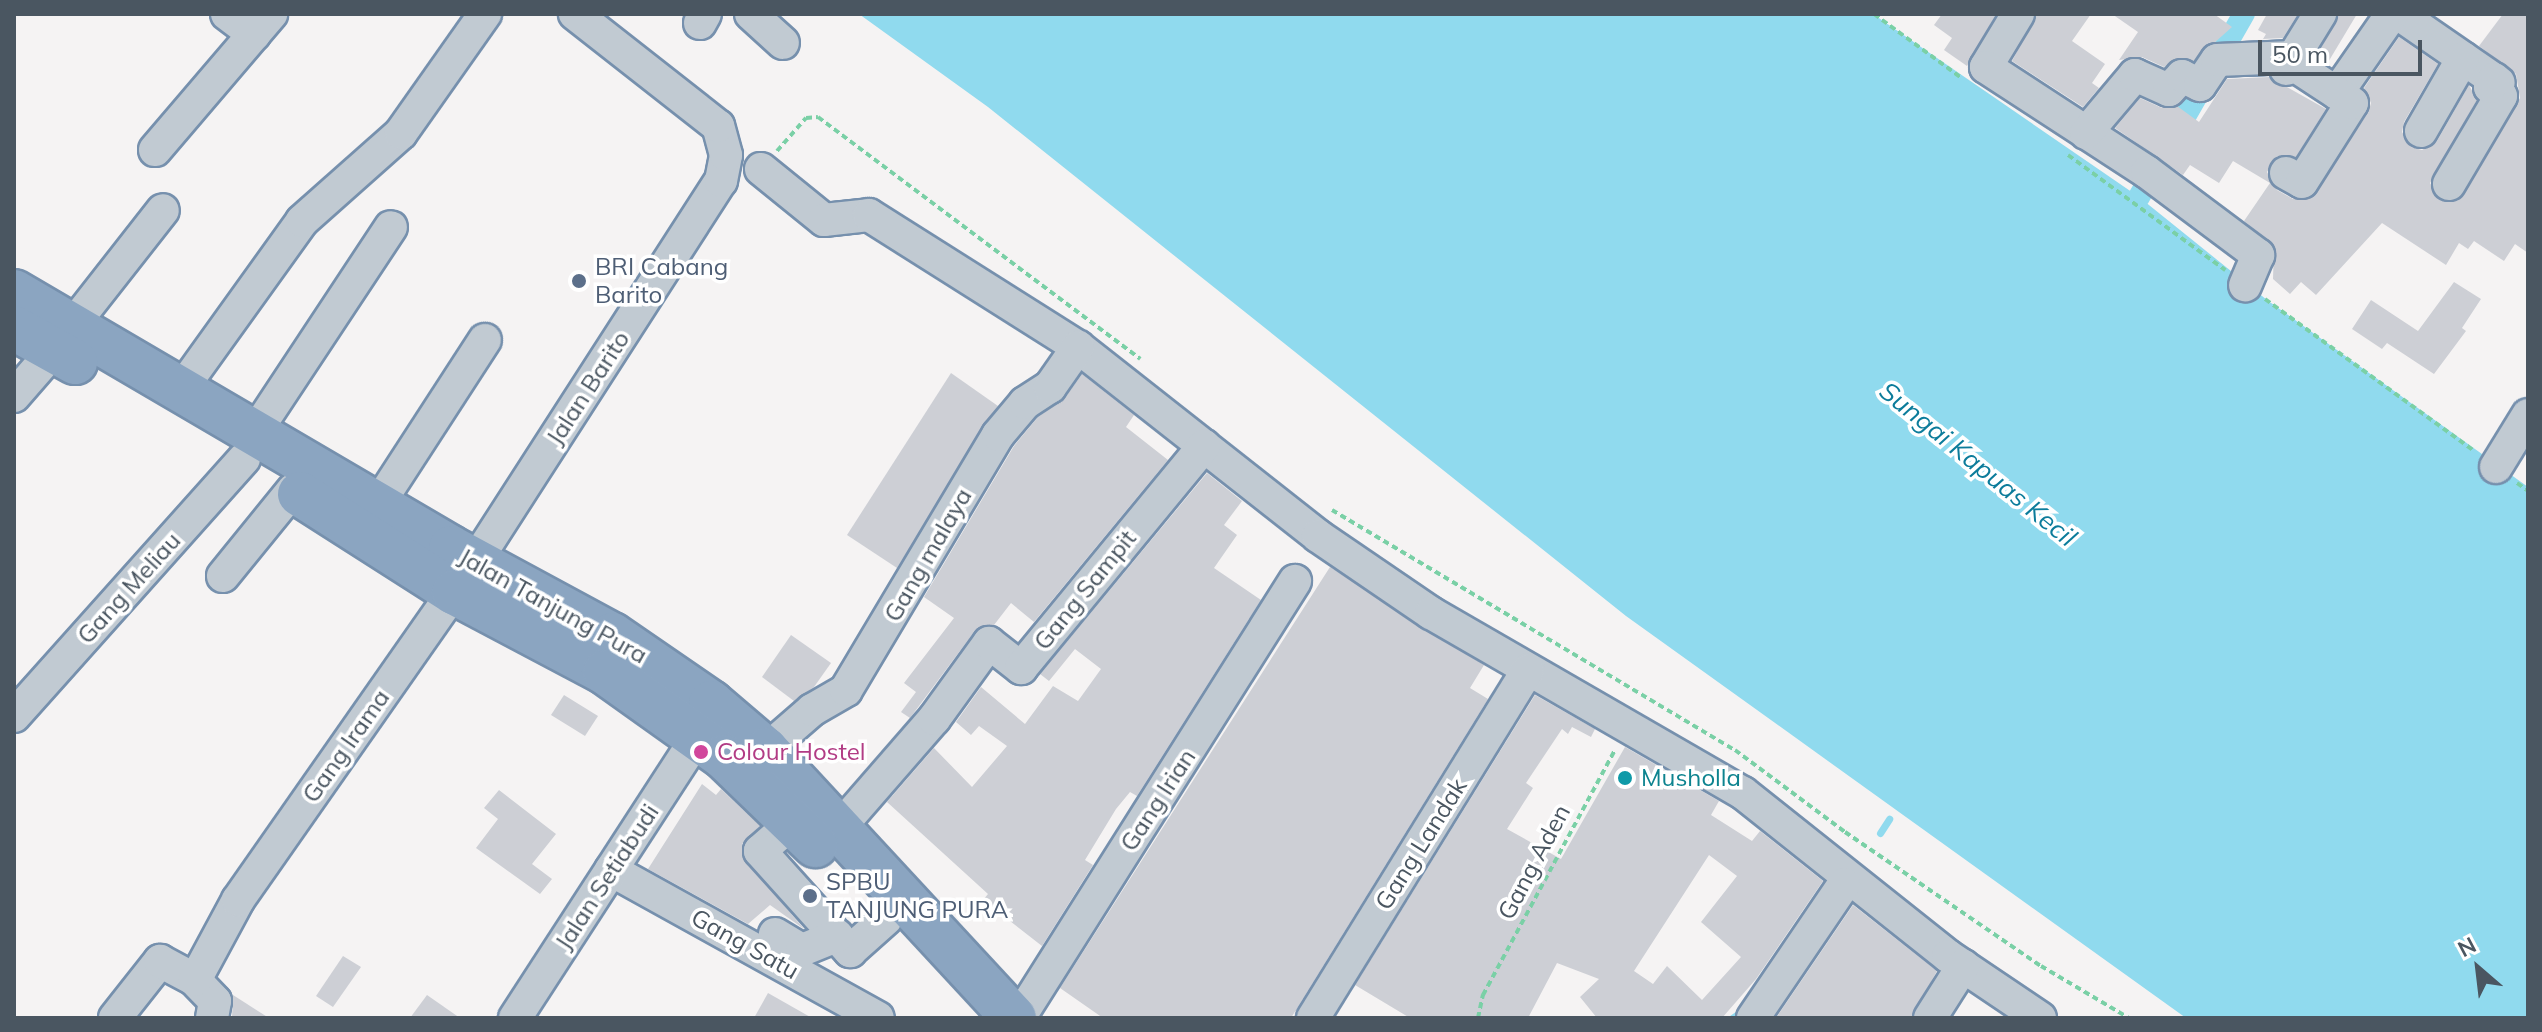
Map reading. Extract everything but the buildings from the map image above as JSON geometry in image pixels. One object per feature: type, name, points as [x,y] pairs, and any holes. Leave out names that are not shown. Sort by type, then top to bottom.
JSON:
[{"type":"highway","name":"Jalan Tanjung Pura","points":[[14,292],[63,338],[191,407],[249,447],[293,490],[465,577],[612,635],[711,703],[766,750],[1016,1018]]},
{"type":"highway","name":"Jalan Tanjung Pura","points":[[14,328],[63,338]]},
{"type":"highway","name":"Jalan Tanjung Pura","points":[[249,447],[377,506],[465,577],[698,736],[793,822],[977,1018]]},
{"type":"street","points":[[155,150],[262,24],[227,14]]},
{"type":"street","points":[[191,407],[302,221],[401,133],[485,14]]},
{"type":"street","name":"Jalan Barito","points":[[465,577],[721,181],[726,155],[718,126],[575,14]]},
{"type":"street","points":[[751,14],[783,43]]},
{"type":"street","points":[[2018,14],[1986,67],[2076,143],[2258,255],[2245,285]]},
{"type":"street","points":[[2290,63],[2320,14]]},
{"type":"street","points":[[2337,93],[2392,14]]},
{"type":"street","points":[[2399,14],[2496,81],[2490,87],[2501,96],[2449,184]]},
{"type":"street","points":[[2421,131],[2463,58]]},
{"type":"street","points":[[2076,143],[2135,75],[2169,90],[2182,76],[2200,85],[2217,60],[2290,63],[2352,103],[2302,182],[2286,173]]},
{"type":"street","points":[[761,169],[824,220],[869,215],[1078,347],[1318,536],[1528,670],[1743,793],[1963,966],[2040,1018]]},
{"type":"street","points":[[14,396],[163,210]]},
{"type":"street","name":"Gang Meliau","points":[[14,716],[249,447],[391,227]]},
{"type":"street","points":[[377,506],[485,340]]},
{"type":"street","name":"Gang malaya","points":[[766,750],[812,710],[846,690],[998,435],[1025,403],[1050,387],[1078,347]]},
{"type":"street","points":[[2496,467],[2528,415]]},
{"type":"street","name":"Gang Sampit","points":[[840,827],[934,719],[989,643],[1021,668],[1204,446]]},
{"type":"street","points":[[223,576],[293,490]]},
{"type":"street","name":"Gang Irama","points":[[195,980],[238,900],[465,577]]},
{"type":"street","name":"Gang Irian","points":[[1016,1018],[1295,581]]},
{"type":"street","name":"Gang Landak","points":[[1313,1018],[1528,670]]},
{"type":"street","name":"Jalan Setiabudi","points":[[515,1018],[698,736]]},
{"type":"street","points":[[793,822],[760,851],[850,951],[886,919]]},
{"type":"street","name":"Gang Satu","points":[[611,870],[878,1018]]},
{"type":"street","points":[[1753,1018],[1844,884]]},
{"type":"street","points":[[775,934],[802,950],[837,936]]},
{"type":"street","points":[[115,1018],[160,961],[195,980],[215,1001],[212,1018]]},
{"type":"street","points":[[1930,1018],[1963,966]]},
{"type":"path","points":[[1874,14],[1964,79]]},
{"type":"path","points":[[761,169],[806,118],[818,117],[1149,366]]},
{"type":"path","points":[[2076,143],[2245,285],[2528,491]]},
{"type":"path","points":[[1323,504],[1735,750],[1845,832],[2041,966],[2129,1018]]},
{"type":"path","name":"Gang Aden","points":[[1478,1018],[1483,995],[1627,726]]},
{"type":"water","name":"Sungai Kapuas Kecil","points":[[859,14],[1873,14],[2139,197],[2267,300],[2528,487],[2528,1018],[2186,1018],[1626,616],[988,107]]},
{"type":"waterway","points":[[2139,197],[2244,14]]},
{"type":"waterway","points":[[1880,833],[1889,819]]},
{"type":"waterway","points":[[1732,1018],[1745,1009]]},
{"type":"place","name":"BRI Cabang Barito","points":[[579,281]]},
{"type":"place","name":"Colour Hostel","points":[[701,752]]},
{"type":"place","name":"Musholla","points":[[1625,778]]},
{"type":"place","name":"SPBU TANJUNG PURA","points":[[810,896]]}]
